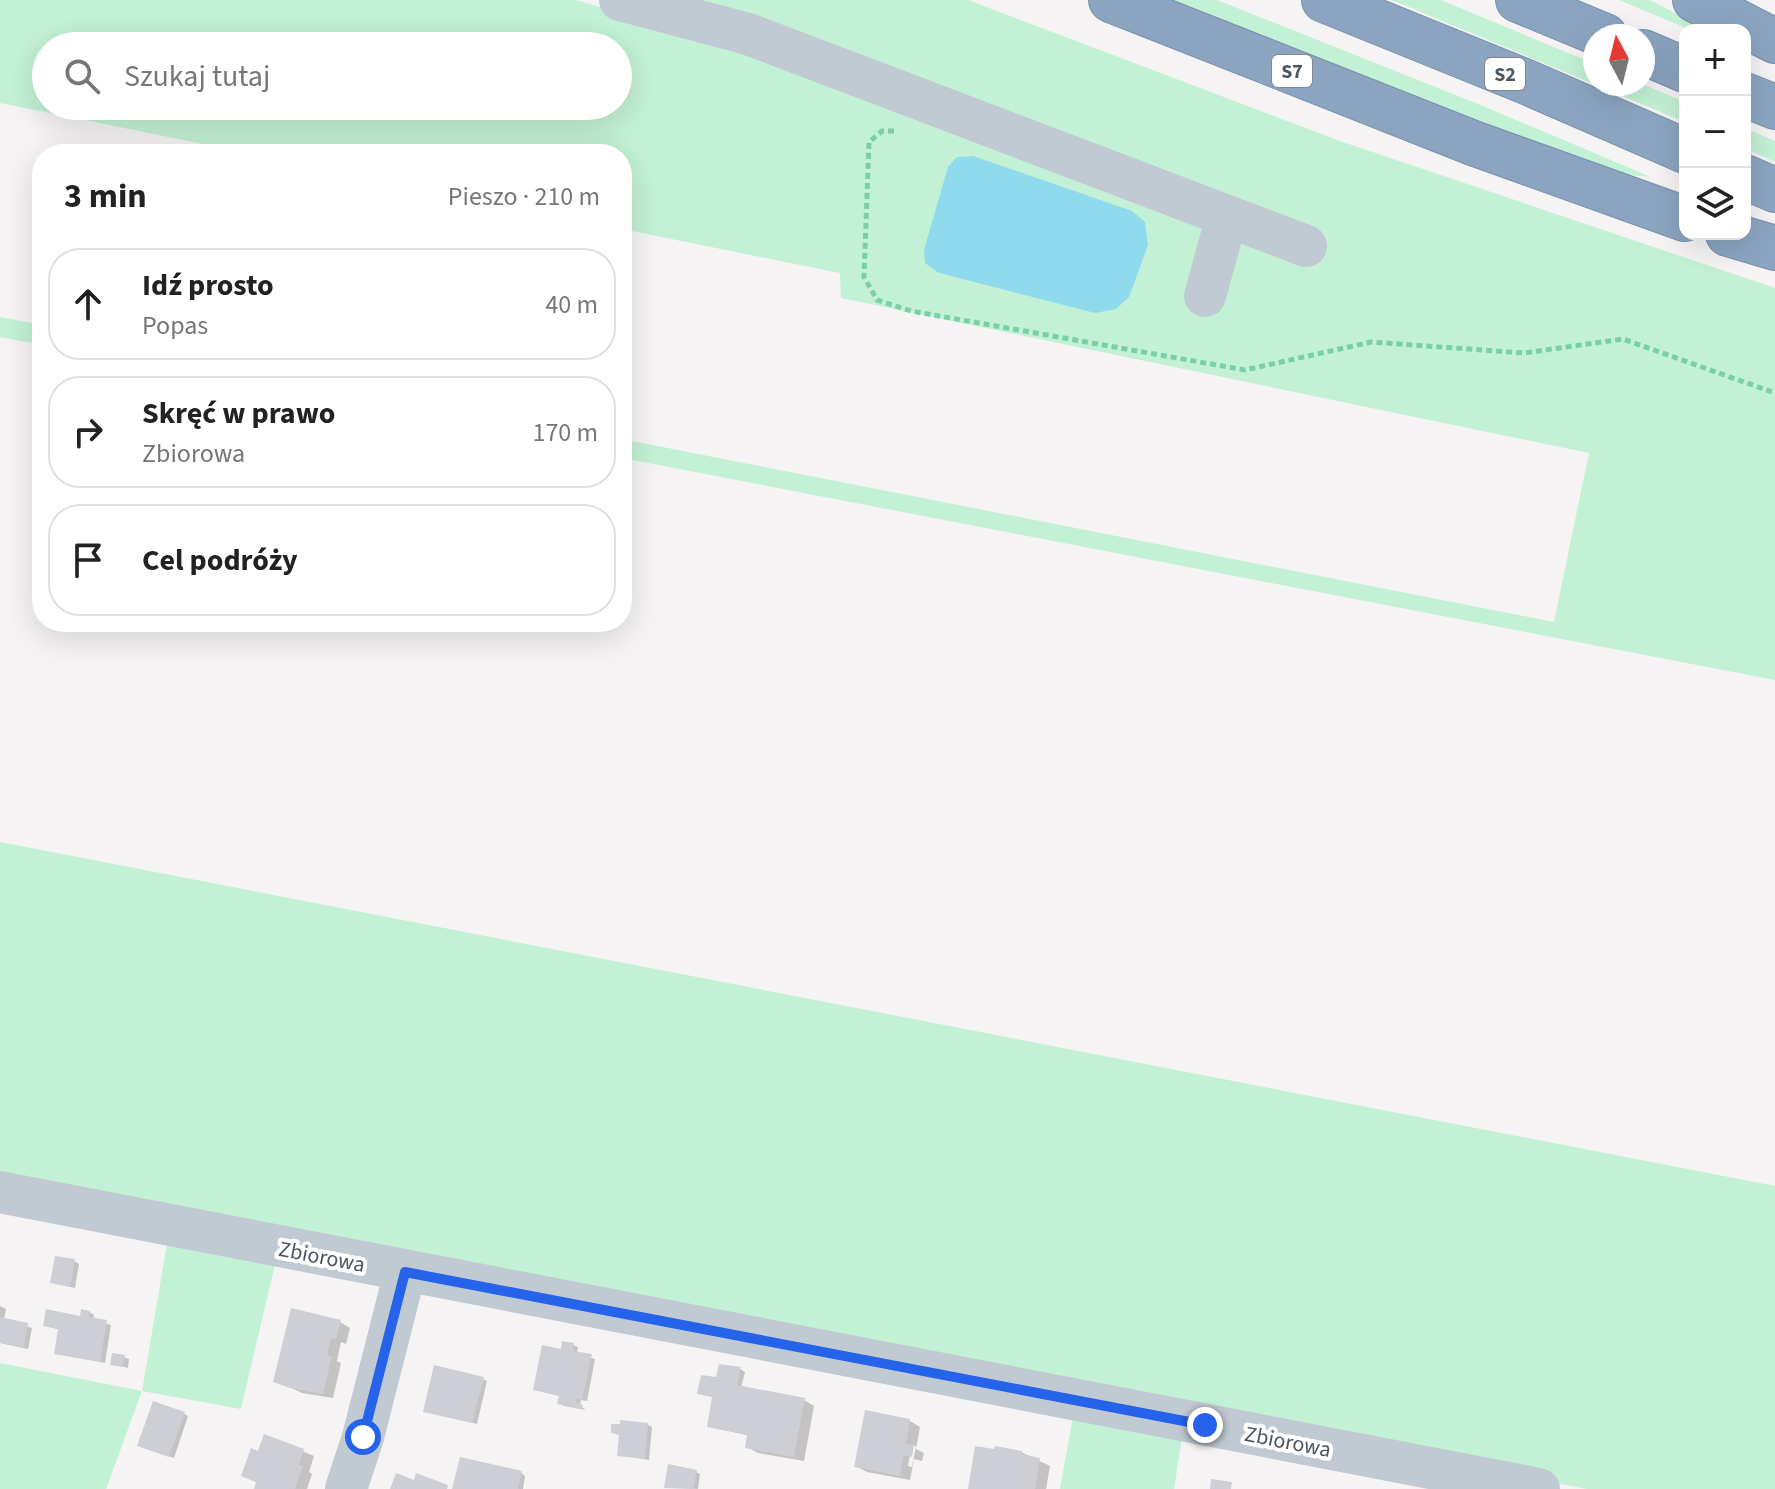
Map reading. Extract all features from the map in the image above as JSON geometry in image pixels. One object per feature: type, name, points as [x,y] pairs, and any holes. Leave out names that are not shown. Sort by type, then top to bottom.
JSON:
[{"type":"highway","name":"S7","points":[[1111,0],[1473,143],[1679,217]]},
{"type":"highway","name":"S2","points":[[1324,0],[1529,83],[1679,148]]},
{"type":"highway","points":[[1518,0],[1583,27]]},
{"type":"highway","points":[[1695,0],[1775,41]]},
{"type":"highway","points":[[1655,57],[1679,67]]},
{"type":"highway","points":[[1748,96],[1775,107]]},
{"type":"highway","points":[[1751,180],[1775,190]]},
{"type":"highway","points":[[1748,240],[1775,248]]},
{"type":"street","points":[[620,0],[748,34],[1306,246]]},
{"type":"street","points":[[1205,296],[1227,216]]},
{"type":"street","name":"Zbiorowa","points":[[0,1192],[1539,1489]]},
{"type":"street","points":[[346,1489],[363,1437],[405,1272]]},
{"type":"green space","points":[[0,0],[576,0],[767,57],[844,91],[974,132],[1193,215],[1202,225],[1209,246],[1206,269],[1195,304],[1210,311],[1221,268],[1229,254],[1239,246],[1262,244],[1313,262],[1324,243],[725,17],[652,0],[968,0],[1340,141],[1775,288],[1775,680],[632,460],[632,441],[1554,622],[1589,453],[841,298],[840,273],[632,231],[632,144],[203,144],[84,120],[632,120],[632,32],[32,32],[32,109],[0,103]]},
{"type":"green space","points":[[1172,0],[1217,0],[1651,177],[1629,175],[1477,122]]},
{"type":"green space","points":[[1392,0],[1441,0],[1583,59],[1583,80]]},
{"type":"green space","points":[[1619,0],[1650,0],[1696,24],[1679,25]]},
{"type":"green space","points":[[1655,89],[1679,99],[1679,120],[1623,96],[1655,96]]},
{"type":"green space","points":[[1751,131],[1775,141],[1775,162],[1751,151]]},
{"type":"green space","points":[[0,317],[32,323],[32,343],[0,337]]},
{"type":"green space","points":[[0,842],[1775,1186],[1775,1489],[1587,1489],[0,1178]]},
{"type":"green space","points":[[168,1238],[276,1260],[241,1409],[142,1391]]},
{"type":"green space","points":[[0,1363],[142,1391],[106,1489],[0,1489]]},
{"type":"green space","points":[[1073,1417],[1182,1438],[1174,1489],[1060,1489]]},
{"type":"water","points":[[973,156],[1132,211],[1145,222],[1148,245],[1129,297],[1116,309],[1095,313],[939,273],[925,263],[924,250],[948,167],[957,157]]},
{"type":"building","points":[[55,1256],[75,1259],[70,1287],[50,1283]]},
{"type":"building","points":[[291,1308],[341,1320],[336,1339],[331,1338],[327,1355],[332,1356],[323,1394],[273,1382]]},
{"type":"building","points":[[46,1309],[80,1316],[81,1309],[90,1311],[89,1317],[107,1320],[100,1362],[54,1354],[58,1329],[43,1326]]},
{"type":"building","points":[[0,1317],[28,1323],[24,1348],[0,1343]]},
{"type":"building","points":[[562,1341],[574,1343],[573,1351],[592,1354],[582,1400],[576,1399],[576,1403],[583,1405],[582,1409],[557,1404],[559,1396],[533,1390],[542,1345],[561,1349]]},
{"type":"building","points":[[112,1353],[125,1355],[123,1367],[110,1365]]},
{"type":"building","points":[[719,1364],[741,1367],[737,1385],[805,1398],[794,1457],[745,1448],[747,1435],[707,1427],[712,1397],[697,1394],[701,1375],[716,1377]]},
{"type":"building","points":[[434,1365],[484,1377],[472,1423],[423,1412]]},
{"type":"building","points":[[153,1401],[185,1412],[169,1457],[137,1446]]},
{"type":"building","points":[[865,1410],[910,1419],[906,1444],[914,1445],[912,1457],[904,1455],[900,1476],[854,1467]]},
{"type":"building","points":[[620,1420],[648,1423],[645,1459],[617,1456],[619,1435],[611,1433],[611,1424],[620,1424]]},
{"type":"building","points":[[264,1434],[304,1449],[299,1465],[303,1466],[295,1489],[254,1489],[256,1482],[241,1476],[251,1448],[258,1451]]},
{"type":"building","points":[[975,1446],[994,1449],[995,1446],[1040,1458],[1035,1489],[968,1489]]},
{"type":"building","points":[[460,1457],[522,1471],[518,1489],[452,1489]]},
{"type":"building","points":[[668,1464],[697,1470],[693,1489],[664,1488]]},
{"type":"building","points":[[396,1473],[414,1480],[416,1473],[448,1485],[447,1489],[390,1489]]},
{"type":"building","points":[[1211,1479],[1232,1482],[1231,1489],[1210,1489]]},
{"type":"route","points":[[363,1437],[405,1272],[1205,1425]]}]
